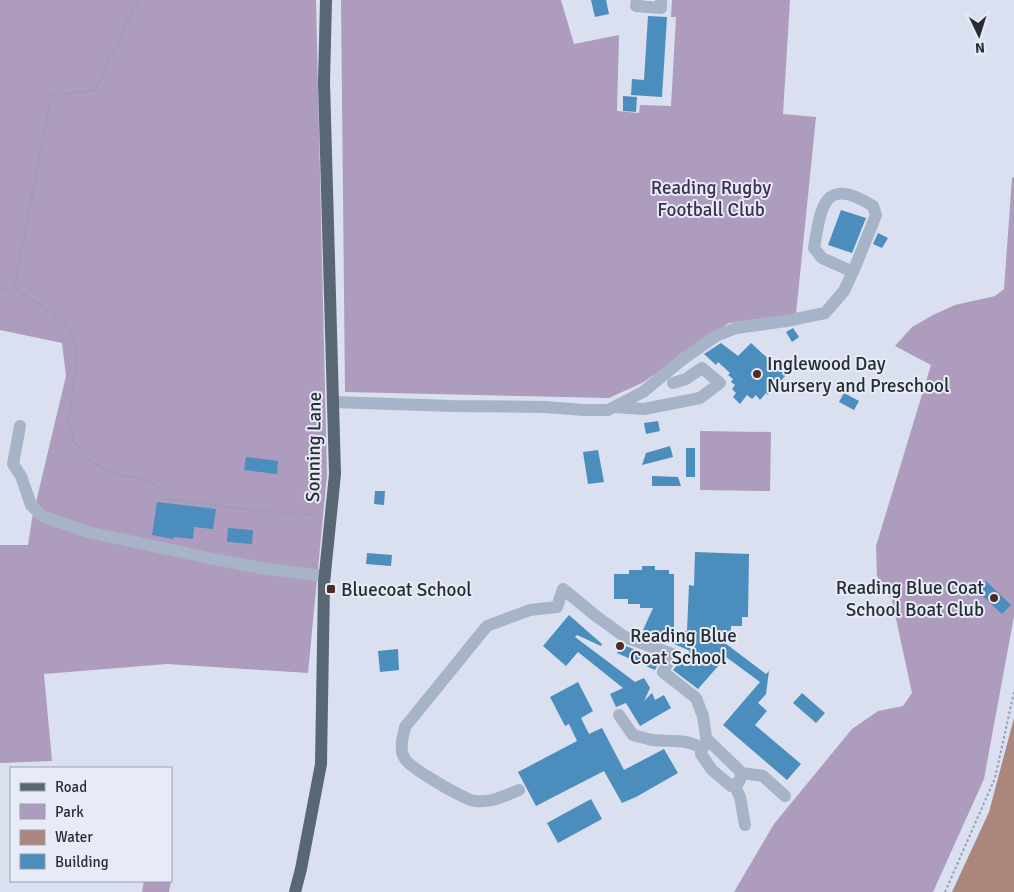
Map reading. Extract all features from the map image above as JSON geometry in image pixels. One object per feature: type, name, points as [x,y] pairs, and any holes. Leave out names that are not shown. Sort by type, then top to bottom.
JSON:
[{"type":"main road","name":"Sonning Lane","points":[[295,892],[301,870],[320,764],[325,576],[335,474],[324,82],[326,0]]},
{"type":"street","points":[[637,0],[636,6],[661,8],[661,0]]},
{"type":"street","points":[[333,402],[452,406],[545,406],[584,410],[608,410],[643,392],[683,359],[716,336],[736,328],[825,313],[844,290],[852,272],[876,215],[873,206],[846,192],[834,194],[826,200],[818,223],[814,248],[822,258],[852,272]]},
{"type":"street","points":[[613,407],[644,410],[700,398],[720,383],[702,368],[686,379],[672,383]]},
{"type":"street","points":[[20,426],[13,464],[21,476],[31,504],[42,516],[88,532],[209,558],[260,568],[325,576]]},
{"type":"street","points":[[519,790],[491,801],[472,801],[418,771],[404,759],[401,744],[405,727],[487,626],[530,610],[557,607],[563,589],[626,637],[672,654],[663,672],[696,698],[703,716],[704,746],[701,754],[712,770],[731,786],[739,782],[742,773]]},
{"type":"street","points":[[619,716],[633,735],[654,740],[679,740],[704,746],[710,742],[742,773],[763,776],[786,796]]},
{"type":"street","points":[[734,784],[740,796],[745,824]]},
{"type":"path","points":[[14,288],[52,93],[68,94],[95,90],[138,0]]},
{"type":"path","points":[[1,289],[14,288],[61,318],[74,338],[76,360],[69,421],[74,442],[86,458],[115,474],[139,478],[155,485],[165,500],[268,512],[331,515]]},
{"type":"path","points":[[945,892],[995,778],[1014,692]]},
{"type":"green space","points":[[0,0],[316,0],[327,475],[308,673],[167,664],[44,674],[52,761],[0,763],[0,545],[28,545],[32,519],[66,376],[62,343],[0,330]]},
{"type":"green space","name":"Reading Rugby Football Club","points":[[341,0],[561,0],[574,44],[619,35],[617,111],[639,113],[640,105],[671,106],[676,17],[671,17],[672,0],[790,0],[783,114],[816,117],[796,314],[729,323],[642,383],[609,398],[345,392]]},
{"type":"green space","points":[[1014,177],[1014,616],[984,779],[933,892],[734,892],[774,824],[852,729],[878,711],[903,706],[912,693],[892,600],[877,576],[876,546],[931,365],[895,346],[912,327],[933,315],[955,305],[995,296],[1004,289],[1012,178]]},
{"type":"green space","points":[[700,431],[771,432],[770,491],[700,490]]},
{"type":"green space","points":[[144,882],[171,882],[169,892],[142,892]]},
{"type":"water","points":[[1014,718],[1014,892],[952,892],[989,812]]},
{"type":"building","points":[[591,0],[606,0],[609,14],[595,17]]},
{"type":"building","points":[[648,16],[667,17],[662,97],[631,95],[632,79],[644,80]]},
{"type":"building","points":[[623,96],[637,97],[636,112],[623,111]]},
{"type":"building","points":[[841,210],[866,218],[852,253],[828,245]]},
{"type":"building","points":[[878,233],[888,238],[882,248],[873,244]]},
{"type":"building","points":[[793,328],[799,337],[792,342],[786,332]]},
{"type":"building","name":"Inglewood Day Nursery and Preschool","points":[[721,343],[738,356],[751,343],[786,375],[768,395],[766,393],[760,400],[756,395],[752,399],[747,395],[740,404],[733,397],[736,393],[732,389],[735,385],[731,382],[733,379],[728,375],[730,373],[718,362],[716,365],[704,354]]},
{"type":"building","points":[[844,393],[859,401],[854,410],[839,402]]},
{"type":"building","points":[[658,421],[660,431],[646,434],[644,423]]},
{"type":"building","points":[[670,446],[673,457],[642,465],[646,453]]},
{"type":"building","points":[[686,448],[695,448],[695,477],[686,477]]},
{"type":"building","points":[[598,450],[604,482],[588,484],[583,452]]},
{"type":"building","points":[[246,457],[278,461],[277,474],[244,470]]},
{"type":"building","points":[[652,476],[678,477],[681,486],[652,486]]},
{"type":"building","points":[[375,491],[385,491],[384,505],[374,504]]},
{"type":"building","points":[[157,502],[216,509],[213,529],[194,527],[193,539],[174,537],[173,539],[152,535]]},
{"type":"building","points":[[228,528],[253,530],[252,544],[227,542]]},
{"type":"building","points":[[695,552],[749,554],[748,617],[742,617],[742,626],[731,626],[731,635],[713,634],[766,674],[769,671],[766,694],[758,703],[767,711],[755,725],[801,764],[787,780],[723,725],[760,682],[726,657],[698,689],[673,670],[690,651],[643,630],[653,608],[640,608],[640,604],[628,604],[628,599],[614,599],[614,574],[629,574],[629,570],[642,570],[642,566],[655,566],[655,570],[669,570],[669,574],[674,574],[674,631],[687,631],[689,585],[694,586]]},
{"type":"building","points":[[367,553],[392,555],[391,566],[366,564]]},
{"type":"building","name":"Reading Blue Coat School Boat Club","points":[[986,581],[1011,605],[1002,614],[977,591]]},
{"type":"building","points":[[569,615],[602,644],[601,646],[577,635],[575,637],[635,682],[644,678],[650,688],[644,701],[652,693],[655,700],[664,695],[671,708],[640,726],[626,703],[616,707],[610,694],[623,688],[578,652],[566,666],[543,646]]},
{"type":"building","points":[[621,644],[660,660],[655,670],[617,653]]},
{"type":"building","points":[[398,649],[399,670],[380,672],[378,651]]},
{"type":"building","points":[[578,682],[593,711],[581,718],[589,734],[602,728],[624,770],[664,749],[678,773],[622,803],[604,771],[536,806],[518,772],[577,741],[569,724],[565,726],[550,697]]},
{"type":"building","points":[[802,693],[825,713],[816,723],[793,703]]},
{"type":"building","points":[[591,799],[602,819],[558,843],[547,823]]},
{"type":"place","name":"Inglewood Day Nursery and Preschool","points":[[757,374]]},
{"type":"place","name":"Bluecoat School","points":[[331,589]]},
{"type":"place","name":"Reading Blue Coat School Boat Club","points":[[994,598]]},
{"type":"place","name":"Reading Blue Coat School","points":[[620,646]]}]
